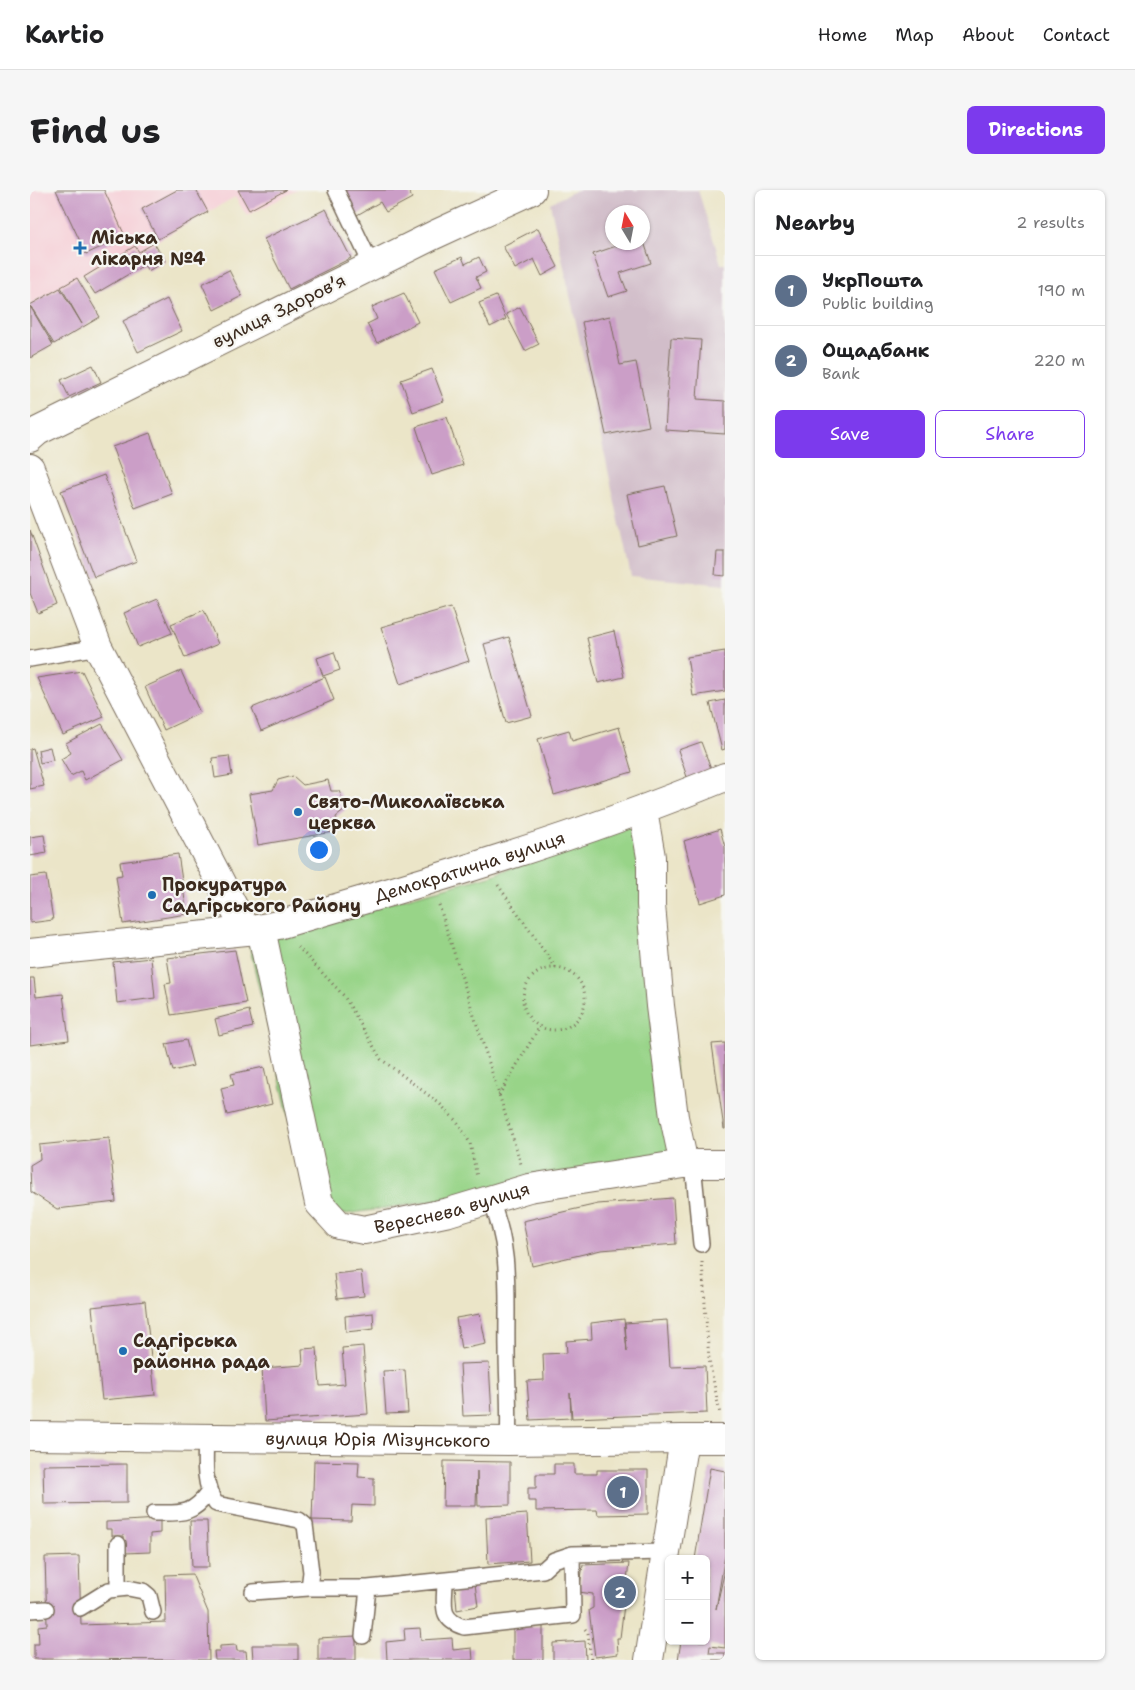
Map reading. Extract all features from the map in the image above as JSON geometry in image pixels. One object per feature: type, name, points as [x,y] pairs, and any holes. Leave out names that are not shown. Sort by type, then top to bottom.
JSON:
[{"type":"street","name":"вулиця Здоровʼя","points":[[30,438],[47,426],[372,266],[532,190]]},
{"type":"street","name":"Вереснева вулиця","points":[[30,468],[98,647],[262,928],[319,1203],[339,1225],[364,1230],[449,1212],[529,1188],[689,1164],[725,1164]]},
{"type":"street","name":"Демократична вулиця","points":[[30,953],[262,928],[484,864],[643,811],[725,777]]},
{"type":"street","points":[[643,811],[651,857],[651,906],[660,1006],[674,1117],[689,1164]]},
{"type":"street","name":"вулиця Юрія Мізунського","points":[[30,1436],[508,1441],[684,1438],[724,1430]]},
{"type":"street","points":[[649,1660],[684,1438]]},
{"type":"lane","points":[[336,190],[372,266]]},
{"type":"lane","points":[[30,659],[98,647]]},
{"type":"lane","points":[[689,1164],[701,1244]]},
{"type":"lane","points":[[486,1201],[498,1219],[503,1238],[508,1289],[508,1441]]},
{"type":"lane","points":[[206,1438],[205,1460],[208,1493],[216,1504],[299,1520],[305,1525],[311,1572],[309,1588]]},
{"type":"lane","points":[[154,1513],[183,1513],[202,1502],[208,1493]]},
{"type":"lane","points":[[118,1544],[118,1589]]},
{"type":"lane","points":[[253,1592],[309,1588],[368,1588],[414,1582],[445,1581],[543,1570],[554,1560],[572,1554],[665,1552]]},
{"type":"lane","points":[[445,1581],[445,1615],[450,1623],[464,1627],[573,1615],[572,1554]]},
{"type":"lane","points":[[80,1608],[92,1603],[105,1592],[128,1588],[143,1591],[152,1602],[153,1612]]},
{"type":"lane","points":[[362,1636],[368,1588]]},
{"type":"lane","points":[[30,1610],[46,1609]]},
{"type":"path","points":[[484,864],[556,968]]},
{"type":"path","points":[[433,880],[442,923],[529,1188]]},
{"type":"path","points":[[262,928],[344,996],[381,1059],[440,1104],[458,1123],[470,1143],[486,1201]]},
{"type":"path","points":[[556,968],[571,972],[579,980],[584,990],[585,1005],[579,1018],[571,1025],[556,1030],[540,1026],[526,1011],[523,997],[525,988],[536,973],[556,968]]},
{"type":"path","points":[[499,1095],[540,1026]]},
{"type":"path","points":[[701,1244],[709,1359],[716,1401],[724,1430]]},
{"type":"path","points":[[573,1615],[588,1633],[591,1660]]},
{"type":"shaded area","name":"Міська лікарня №4","points":[[30,190],[297,190],[247,216],[235,197],[139,251],[136,245],[30,304]]},
{"type":"shaded area","points":[[577,190],[698,190],[721,264],[725,264],[725,585],[631,576],[550,203]]},
{"type":"green space","points":[[651,816],[684,1164],[312,1219],[248,940],[490,876]]},
{"type":"building","points":[[56,190],[104,190],[125,236],[86,254]]},
{"type":"building","points":[[177,190],[196,190],[208,212],[158,239],[142,209]]},
{"type":"building","points":[[238,190],[286,190],[249,210]]},
{"type":"building","points":[[343,190],[408,190],[412,198],[386,212],[380,202],[357,215]]},
{"type":"building","points":[[326,209],[351,258],[289,289],[264,239]]},
{"type":"building","points":[[538,228],[558,267],[542,276],[534,259],[515,269],[503,246]]},
{"type":"building","points":[[154,243],[165,261],[148,271],[144,265],[95,294],[84,277],[135,246],[139,252]]},
{"type":"building","points":[[605,250],[647,250],[651,263],[620,273],[627,291],[608,297],[593,254]]},
{"type":"building","points":[[462,257],[465,264],[479,257],[486,272],[476,277],[481,288],[451,302],[435,269]]},
{"type":"building","points":[[229,270],[242,296],[214,310],[202,284]]},
{"type":"building","points":[[77,278],[100,317],[54,344],[30,305],[60,288],[82,324],[61,287]]},
{"type":"building","points":[[404,293],[418,322],[377,343],[367,324],[377,319],[372,307]]},
{"type":"building","points":[[496,296],[506,319],[490,327],[479,303]]},
{"type":"building","points":[[167,299],[182,331],[138,352],[123,321]]},
{"type":"building","points":[[30,306],[53,345],[30,358]]},
{"type":"building","points":[[520,307],[539,344],[525,351],[506,314]]},
{"type":"building","points":[[610,316],[620,365],[636,362],[649,426],[606,435],[582,322]]},
{"type":"building","points":[[671,338],[701,340],[697,399],[725,401],[725,434],[665,430]]},
{"type":"building","points":[[93,365],[101,382],[69,397],[61,380]]},
{"type":"building","points":[[432,369],[444,401],[413,412],[401,380]]},
{"type":"building","points":[[447,417],[463,465],[432,475],[416,427]]},
{"type":"building","points":[[150,433],[172,494],[135,508],[112,447]]},
{"type":"building","points":[[104,475],[137,561],[94,577],[61,491]]},
{"type":"building","points":[[665,486],[677,536],[638,545],[627,494]]},
{"type":"building","points":[[30,530],[57,605],[38,613],[30,593]]},
{"type":"building","points":[[717,552],[725,552],[725,576],[715,575]]},
{"type":"building","points":[[157,599],[172,633],[138,647],[124,613]]},
{"type":"building","points":[[451,607],[469,661],[400,684],[381,627]]},
{"type":"building","points":[[204,610],[218,644],[185,658],[171,624]]},
{"type":"building","points":[[614,631],[624,677],[598,683],[587,638]]},
{"type":"building","points":[[509,637],[532,716],[506,723],[484,644]]},
{"type":"building","points":[[725,651],[725,691],[693,696],[687,657]]},
{"type":"building","points":[[334,652],[340,670],[323,676],[317,658]]},
{"type":"building","points":[[82,671],[104,717],[63,735],[37,678]]},
{"type":"building","points":[[181,671],[200,713],[164,730],[145,687]]},
{"type":"building","points":[[325,677],[334,700],[261,731],[252,708]]},
{"type":"building","points":[[725,700],[725,749],[722,750],[710,703]]},
{"type":"building","points":[[102,724],[123,760],[85,780],[81,771],[71,776],[61,759],[71,753],[66,743]]},
{"type":"building","points":[[619,727],[632,772],[554,795],[538,739],[569,730],[572,741]]},
{"type":"building","points":[[701,742],[712,771],[688,780],[678,750]]},
{"type":"building","points":[[50,747],[53,760],[40,763],[38,750]]},
{"type":"building","points":[[33,748],[44,786],[30,789],[30,749]]},
{"type":"building","points":[[229,756],[232,775],[215,778],[212,758]]},
{"type":"building","name":"Свято-Миколаївська церква","points":[[293,776],[303,785],[328,780],[331,791],[339,791],[345,805],[345,810],[336,817],[339,831],[258,845],[249,794],[273,790],[278,780]]},
{"type":"building","points":[[720,829],[725,847],[725,895],[700,903],[684,841]]},
{"type":"building","points":[[44,835],[47,853],[30,856],[30,837]]},
{"type":"building","name":"Прокуратура Садгірського Району","points":[[178,854],[187,914],[123,924],[116,876],[122,875],[120,862]]},
{"type":"building","points":[[46,875],[53,920],[30,923],[30,877]]},
{"type":"building","points":[[235,950],[246,1003],[171,1015],[165,984],[171,983],[167,958]]},
{"type":"building","points":[[151,958],[155,998],[117,1003],[113,962]]},
{"type":"building","points":[[30,978],[34,978],[36,997],[63,994],[69,1040],[30,1045]]},
{"type":"building","points":[[249,1010],[253,1027],[219,1035],[215,1019]]},
{"type":"building","points":[[186,1040],[193,1066],[173,1071],[166,1044]]},
{"type":"building","points":[[725,1043],[725,1129],[724,1129],[712,1044]]},
{"type":"building","points":[[264,1067],[272,1104],[227,1115],[221,1088],[234,1085],[231,1074]]},
{"type":"building","points":[[109,1138],[116,1202],[57,1209],[31,1192],[30,1165],[40,1159],[39,1145]]},
{"type":"building","points":[[673,1198],[676,1244],[601,1250],[532,1266],[523,1221],[598,1204]]},
{"type":"building","points":[[361,1271],[364,1296],[337,1299],[334,1274]]},
{"type":"building","points":[[145,1301],[155,1395],[102,1400],[92,1307]]},
{"type":"building","points":[[373,1313],[374,1329],[346,1332],[345,1316]]},
{"type":"building","points":[[480,1314],[486,1344],[461,1349],[456,1318]]},
{"type":"building","points":[[624,1319],[627,1352],[625,1323],[667,1320],[670,1367],[705,1366],[707,1413],[572,1418],[570,1393],[571,1418],[530,1420],[527,1381],[544,1380],[543,1354],[567,1353],[566,1341],[592,1339],[591,1323]]},
{"type":"building","points":[[363,1346],[368,1414],[265,1421],[262,1368],[303,1365],[302,1349],[317,1348],[320,1386],[345,1384],[342,1348]]},
{"type":"building","points":[[489,1363],[492,1415],[463,1416],[460,1364]]},
{"type":"building","points":[[405,1370],[408,1413],[386,1414],[383,1371]]},
{"type":"building","points":[[314,1461],[359,1462],[358,1477],[374,1478],[374,1506],[352,1505],[351,1521],[312,1520]]},
{"type":"building","points":[[444,1461],[510,1462],[510,1505],[478,1506],[477,1471],[476,1506],[443,1506]]},
{"type":"building","points":[[127,1464],[127,1503],[44,1504],[43,1465]]},
{"type":"building","points":[[554,1464],[574,1464],[574,1474],[597,1474],[597,1470],[648,1470],[648,1514],[598,1515],[597,1510],[536,1511],[536,1501],[528,1501],[528,1488],[536,1488],[536,1474],[554,1474]]},
{"type":"building","points":[[710,1468],[725,1471],[725,1555],[716,1609],[725,1570],[725,1648],[710,1646],[709,1653],[725,1653],[725,1660],[678,1660],[680,1645],[710,1645],[710,1555],[696,1555]]},
{"type":"building","points":[[527,1514],[530,1561],[488,1564],[486,1517]]},
{"type":"building","points":[[160,1519],[160,1533],[150,1534],[150,1552],[125,1553],[124,1536],[112,1536],[112,1529],[106,1529],[106,1522]]},
{"type":"building","points":[[190,1521],[207,1521],[209,1567],[192,1567]]},
{"type":"building","points":[[79,1556],[81,1625],[166,1622],[165,1575],[192,1574],[208,1612],[209,1660],[34,1659],[34,1644],[39,1644],[38,1626],[47,1625],[45,1557]]},
{"type":"building","points":[[629,1563],[620,1638],[617,1638],[618,1654],[595,1657],[589,1610],[593,1608],[593,1594],[579,1592],[583,1565]]},
{"type":"building","points":[[475,1584],[478,1606],[457,1610],[455,1586]]},
{"type":"building","points":[[543,1626],[543,1660],[513,1660],[513,1627]]},
{"type":"building","points":[[420,1628],[421,1640],[452,1638],[453,1650],[472,1648],[473,1660],[387,1660],[386,1642],[405,1640],[404,1629]]},
{"type":"building","points":[[356,1636],[356,1660],[318,1660],[318,1638]]},
{"type":"building","points":[[585,1641],[586,1660],[553,1660],[553,1643]]},
{"type":"building","points":[[236,1645],[237,1651],[246,1651],[247,1660],[215,1660],[214,1651],[220,1651],[220,1646]]},
{"type":"building","points":[[252,1645],[298,1645],[298,1660],[253,1660]]},
{"type":"place","name":"Міська лікарня №4","points":[[80,248]]},
{"type":"place","name":"Свято-Миколаївська церква","points":[[298,812]]},
{"type":"place","name":"Прокуратура Садгірського Району","points":[[152,895]]},
{"type":"place","name":"Садгірська районна рада","points":[[123,1351]]},
{"type":"place","name":"УкрПошта","points":[[623,1492]]},
{"type":"place","name":"Ощадбанк","points":[[620,1592]]}]
